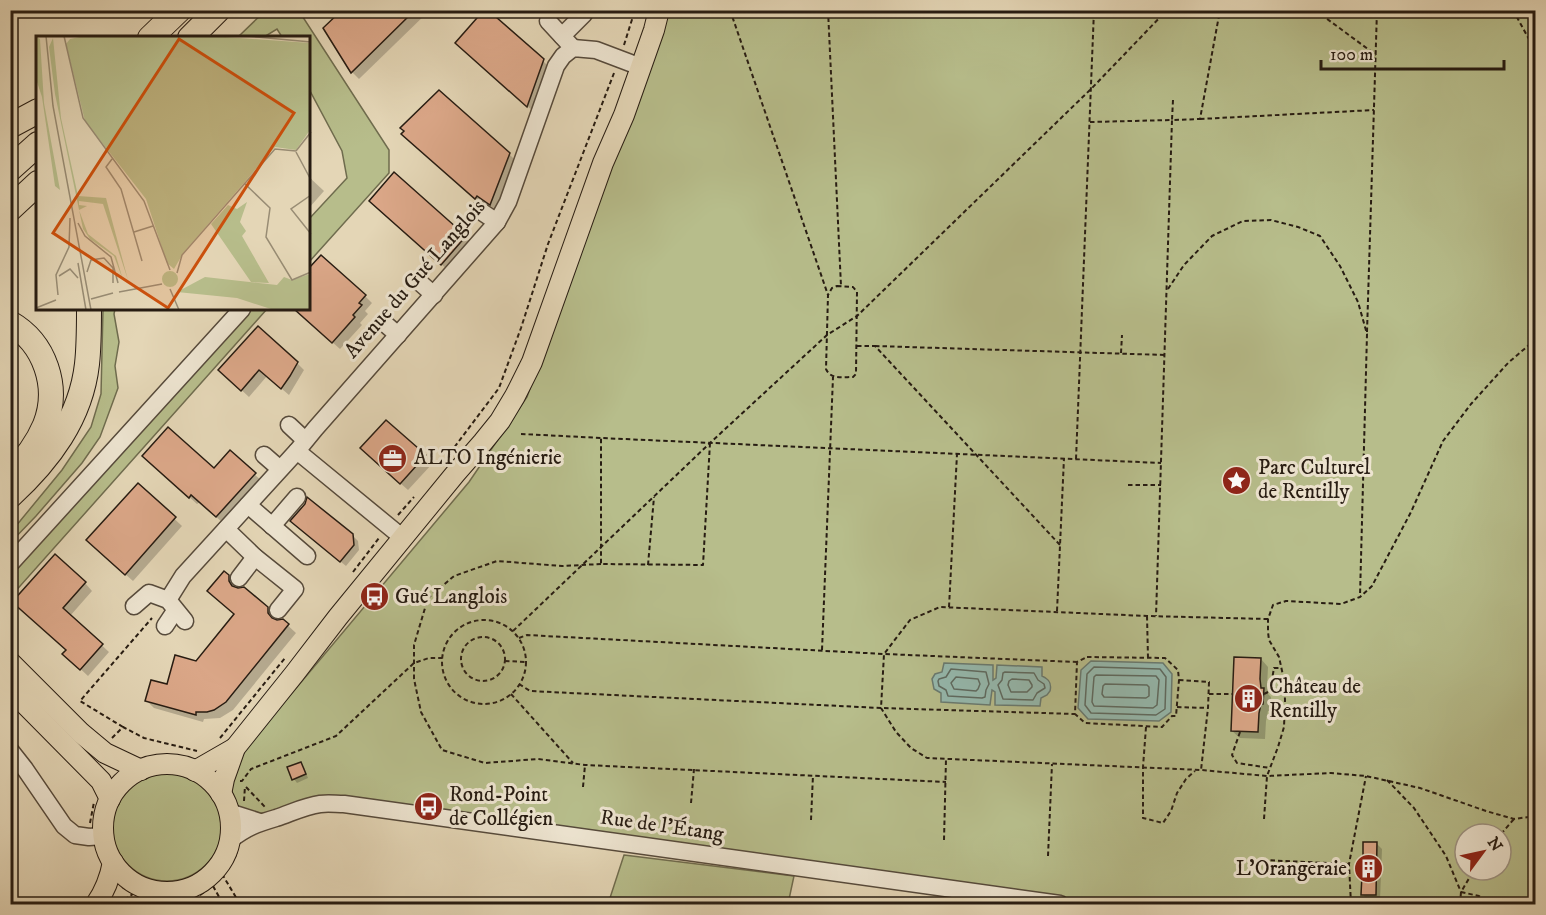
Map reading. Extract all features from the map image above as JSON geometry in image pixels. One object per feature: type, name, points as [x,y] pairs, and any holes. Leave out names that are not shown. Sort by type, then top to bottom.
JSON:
[{"type":"highway","points":[[152,36],[179,10]]},
{"type":"highway","points":[[192,36],[218,10]]},
{"type":"highway","points":[[210,36],[234,10]]},
{"type":"highway","points":[[10,126],[36,112]]},
{"type":"highway","points":[[10,169],[36,146]]},
{"type":"highway","points":[[10,209],[36,185]]},
{"type":"highway","points":[[10,496],[47,459],[66,431],[74,414],[87,366],[89,310]]},
{"type":"highway","points":[[10,323],[18,327],[38,348],[47,370],[51,395],[46,423],[39,438],[10,475]]},
{"type":"main road","points":[[603,163],[617,112],[626,61],[657,10]]},
{"type":"main road","points":[[221,794],[235,748],[338,617],[396,532],[455,474],[483,442],[500,421],[515,396],[532,362],[603,163],[634,86],[654,30],[657,10]]},
{"type":"main road","points":[[10,195],[36,172]]},
{"type":"main road","points":[[10,662],[100,749],[141,770]]},
{"type":"main road","points":[[10,689],[93,772],[101,781],[110,799]]},
{"type":"main road","points":[[198,762],[210,781],[236,807],[227,850],[216,869],[203,881],[187,889],[169,892],[152,890],[135,884],[113,862],[107,850],[103,836],[104,817],[110,799],[123,782],[141,770],[168,764],[186,767],[198,762],[235,748]]},
{"type":"main road","points":[[96,904],[110,879],[113,862]]},
{"type":"main road","points":[[108,904],[124,889],[135,884]]},
{"type":"street","name":"Avenue du Gué Langlois","points":[[165,626],[176,611],[183,576],[301,446],[497,222],[508,202],[556,66],[584,14]]},
{"type":"street","points":[[548,21],[567,42],[626,61]]},
{"type":"street","points":[[479,210],[497,222]]},
{"type":"street","points":[[417,280],[434,295]]},
{"type":"street","points":[[10,564],[241,310]]},
{"type":"street","points":[[383,322],[398,335]]},
{"type":"street","points":[[289,425],[301,446],[396,532]]},
{"type":"street","points":[[264,454],[280,469]]},
{"type":"street","points":[[272,526],[297,497]]},
{"type":"street","points":[[248,505],[307,556]]},
{"type":"street","points":[[226,529],[295,590],[278,610]]},
{"type":"street","points":[[239,578],[255,557]]},
{"type":"street","points":[[134,606],[149,593],[176,611]]},
{"type":"street","points":[[10,750],[26,769],[64,826],[75,835],[103,836]]},
{"type":"street","name":"Rue de l'Étang","points":[[230,840],[242,831],[301,808],[322,803],[344,804],[973,898],[1060,904]]},
{"type":"street","points":[[236,807],[267,820]]},
{"type":"path","points":[[450,454],[499,388],[548,244],[626,61],[636,10]]},
{"type":"path","points":[[730,10],[828,295],[826,369],[833,377],[853,377],[856,374],[857,292],[853,286],[837,286],[832,288],[828,295]]},
{"type":"path","points":[[828,10],[841,286]]},
{"type":"path","points":[[1076,459],[1094,10]]},
{"type":"path","points":[[513,631],[827,335],[857,316],[1092,88],[1167,10]]},
{"type":"path","points":[[1200,119],[1220,10]]},
{"type":"path","points":[[1315,10],[1376,55]]},
{"type":"path","points":[[1360,597],[1377,10]]},
{"type":"path","points":[[1513,10],[1536,52]]},
{"type":"path","points":[[1156,616],[1173,100]]},
{"type":"path","points":[[1090,122],[1374,110]]},
{"type":"path","points":[[1167,291],[1184,265],[1212,236],[1243,221],[1271,220],[1320,236],[1340,266],[1358,302],[1367,334]]},
{"type":"path","points":[[1121,354],[1122,335]]},
{"type":"path","points":[[1264,819],[1267,776],[1284,727],[1284,680],[1279,657],[1269,640],[1268,619],[1273,605],[1286,601],[1341,604],[1360,597],[1372,586],[1411,512],[1443,441],[1471,404],[1508,363],[1536,339]]},
{"type":"path","points":[[857,346],[1165,355]]},
{"type":"path","points":[[875,346],[1060,545]]},
{"type":"path","points":[[822,650],[833,377]]},
{"type":"path","points":[[521,434],[1161,463]]},
{"type":"path","points":[[601,438],[601,564]]},
{"type":"path","points":[[710,443],[703,565],[562,566],[497,561],[454,576],[428,598],[414,645],[414,679],[421,712],[442,750],[485,763],[538,759],[585,765],[945,782]]},
{"type":"path","points":[[949,608],[957,454]]},
{"type":"path","points":[[1057,612],[1064,458]]},
{"type":"path","points":[[1128,485],[1161,484]]},
{"type":"path","points":[[352,573],[396,532],[415,496]]},
{"type":"path","points":[[648,565],[654,496]]},
{"type":"path","points":[[1268,619],[940,607],[910,620],[884,654],[881,708],[896,732],[911,748],[927,758],[1201,770],[1267,776],[1330,773],[1366,776],[1420,788],[1514,819],[1536,816]]},
{"type":"path","points":[[176,611],[80,701],[144,738],[198,762]]},
{"type":"path","points":[[1147,616],[1148,658]]},
{"type":"path","points":[[484,619],[497,621],[513,631],[525,650],[526,662],[524,674],[511,694],[500,701],[476,704],[463,699],[452,690],[444,678],[441,665],[442,651],[448,638],[457,628],[470,621],[484,619]]},
{"type":"path","points":[[519,638],[527,635],[1077,662],[1087,657],[1165,658],[1178,670],[1179,680],[1176,716],[1172,716],[1162,727],[1085,723],[1075,714],[881,708],[530,691],[519,684]]},
{"type":"path","points":[[480,637],[495,640],[504,651],[505,661],[502,672],[497,677],[483,682],[470,677],[462,665],[461,657],[467,644],[480,637]]},
{"type":"path","points":[[216,743],[286,657]]},
{"type":"path","points":[[267,820],[242,781],[251,770],[336,736],[414,663],[429,658],[442,658]]},
{"type":"path","points":[[505,661],[526,662]]},
{"type":"path","points":[[1075,714],[1077,662]]},
{"type":"path","points":[[1264,694],[1270,691],[1274,668],[1281,668]]},
{"type":"path","points":[[1179,680],[1209,682],[1209,708],[1201,770]]},
{"type":"path","points":[[511,694],[573,763]]},
{"type":"path","points":[[1209,694],[1232,694]]},
{"type":"path","points":[[1177,707],[1209,708]]},
{"type":"path","points":[[100,749],[123,727]]},
{"type":"path","points":[[1146,727],[1143,818],[1163,823],[1171,811],[1177,793],[1186,779],[1197,770]]},
{"type":"path","points":[[1240,732],[1232,755],[1237,762],[1270,768]]},
{"type":"path","points":[[944,840],[946,759]]},
{"type":"path","points":[[1048,856],[1052,764]]},
{"type":"path","points":[[584,787],[585,765]]},
{"type":"path","points":[[691,803],[694,769]]},
{"type":"path","points":[[811,820],[813,775]]},
{"type":"path","points":[[1351,904],[1349,864],[1366,776]]},
{"type":"path","points":[[1387,780],[1414,808],[1446,856],[1461,892]]},
{"type":"path","points":[[236,807],[245,786]]},
{"type":"path","points":[[1263,860],[1349,864]]},
{"type":"path","points":[[222,874],[240,904]]},
{"type":"path","points":[[1460,904],[1461,892],[1467,882]]},
{"type":"path","points":[[118,904],[134,894],[167,903],[190,900],[213,886],[223,904]]},
{"type":"path","points":[[1461,892],[1479,896],[1491,904]]},
{"type":"green space","points":[[266,10],[299,11],[389,150],[389,173],[310,261],[310,218],[347,178],[342,151],[310,91],[310,36],[281,36],[277,29],[266,36],[239,36]]},
{"type":"green space","points":[[664,11],[1535,11],[1535,904],[1094,904],[372,802],[253,815],[238,810],[230,798],[229,784],[232,771],[242,753],[469,482],[527,397]]},
{"type":"green space","points":[[103,310],[115,310],[119,342],[115,366],[118,388],[100,437],[82,463],[11,542],[11,532],[62,470],[91,427],[101,394]]},
{"type":"green space","points":[[248,310],[266,310],[13,594],[11,574]]},
{"type":"green space","points":[[167,771],[188,775],[206,787],[218,805],[222,826],[218,847],[206,865],[188,877],[167,881],[146,877],[128,865],[116,847],[112,826],[116,805],[128,787],[146,775]]},
{"type":"green space","points":[[624,855],[794,876],[788,904],[608,904]]},
{"type":"water","points":[[1091,661],[1163,663],[1172,674],[1171,712],[1159,721],[1088,719],[1078,708],[1081,670]]},
{"type":"water","points":[[944,663],[993,665],[993,680],[996,678],[997,665],[1042,667],[1042,676],[1049,682],[1050,691],[1041,698],[1040,706],[995,705],[995,692],[992,690],[990,705],[941,702],[941,693],[934,689],[932,679],[935,674],[942,672]]},
{"type":"building","points":[[342,10],[415,10],[351,73],[323,28]]},
{"type":"building","points":[[484,10],[488,10],[544,59],[527,107],[455,43]]},
{"type":"building","points":[[439,90],[510,153],[490,205],[477,196],[475,199],[401,134],[404,131],[400,128]]},
{"type":"building","points":[[394,172],[466,236],[441,265],[369,201]]},
{"type":"building","points":[[321,255],[366,295],[359,303],[362,305],[353,315],[355,317],[332,343],[295,310],[310,310],[310,267]]},
{"type":"building","points":[[258,326],[298,362],[281,389],[259,370],[241,391],[218,370]]},
{"type":"building","points":[[386,420],[426,455],[400,484],[360,448]]},
{"type":"building","points":[[168,427],[214,468],[230,450],[256,473],[216,517],[191,495],[189,498],[142,456]]},
{"type":"building","points":[[138,483],[176,517],[125,575],[86,540]]},
{"type":"building","points":[[307,497],[353,534],[354,545],[340,562],[290,521],[305,504]]},
{"type":"building","points":[[55,554],[86,582],[63,608],[103,644],[80,670],[62,654],[66,650],[12,602]]},
{"type":"building","points":[[224,571],[229,575],[232,586],[244,587],[268,607],[268,613],[272,618],[283,619],[289,624],[226,702],[214,710],[196,712],[196,715],[145,701],[151,680],[167,684],[175,655],[196,661],[234,614],[207,591]]},
{"type":"building","name":"Château de Rentilly","points":[[1234,657],[1261,658],[1260,679],[1261,688],[1264,688],[1258,732],[1231,731]]},
{"type":"building","points":[[301,762],[306,774],[292,780],[287,767]]},
{"type":"building","name":"L'Orangeraie","points":[[1363,842],[1377,842],[1376,895],[1361,895],[1360,863],[1363,863]]},
{"type":"place","name":"ALTO Ingénierie","points":[[393,458]]},
{"type":"place","name":"Parc Culturel de Rentilly","points":[[1237,480]]},
{"type":"place","name":"Gué Langlois","points":[[374,597]]},
{"type":"place","name":"Château de Rentilly","points":[[1248,699]]},
{"type":"place","name":"Rond-Point de Collégien","points":[[428,807]]},
{"type":"place","name":"L'Orangeraie","points":[[1368,869]]}]
